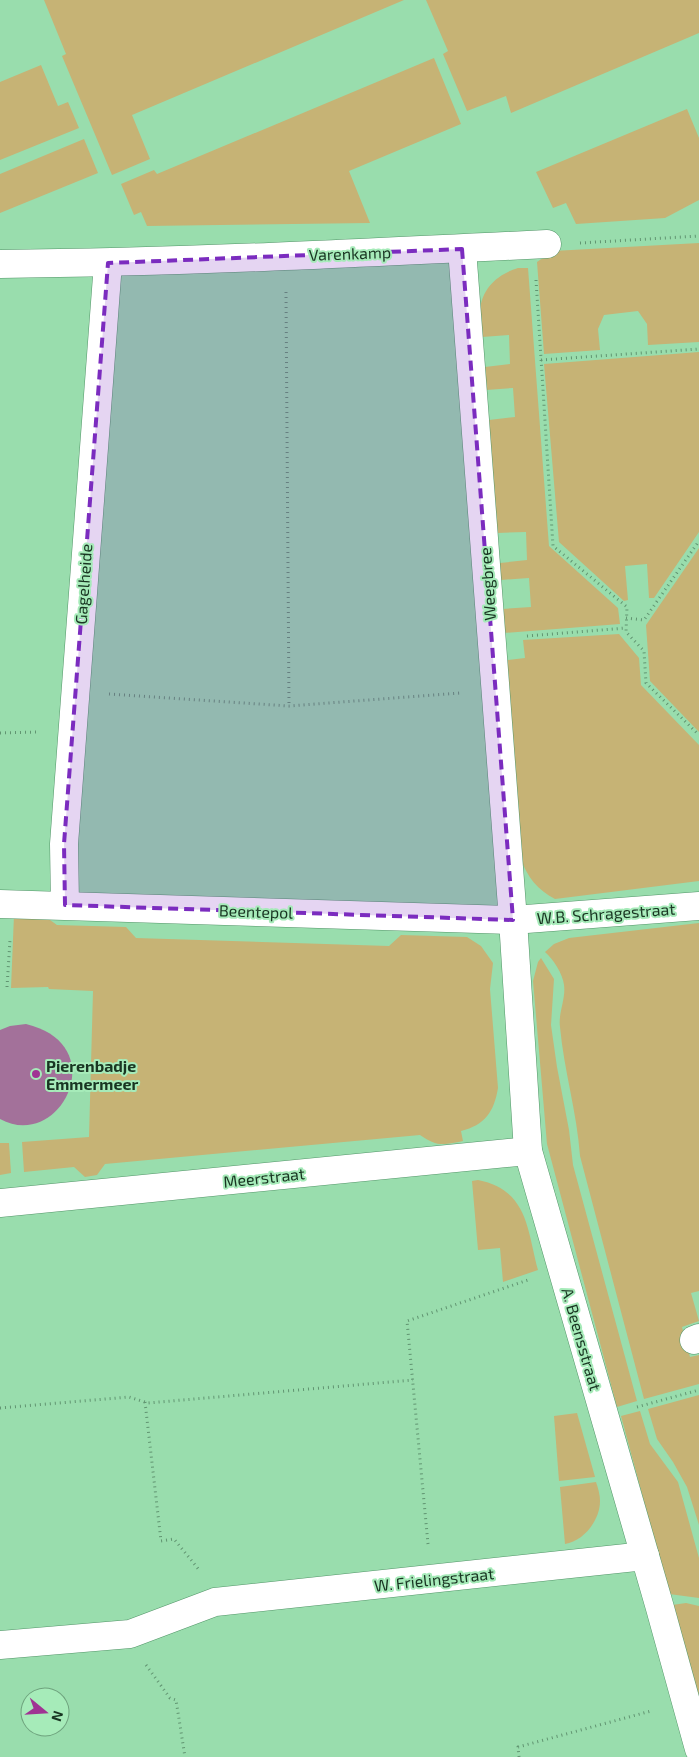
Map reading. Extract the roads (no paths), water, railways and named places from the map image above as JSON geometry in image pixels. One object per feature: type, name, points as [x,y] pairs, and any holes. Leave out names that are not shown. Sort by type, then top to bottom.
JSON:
[{"type":"street","name":"Varenkamp","points":[[0,264],[108,263],[462,249],[540,244]]},
{"type":"street","name":"Weegbree","points":[[462,249],[513,920]]},
{"type":"street","name":"Gagelheide","points":[[66,905],[64,844],[108,263]]},
{"type":"street","name":"Beentepol","points":[[6,904],[513,920]]},
{"type":"street","name":"W.B. Schragestraat","points":[[513,920],[699,906]]},
{"type":"street","name":"A. Beensstraat","points":[[513,920],[528,1151],[699,1749]]},
{"type":"street","name":"Meerstraat","points":[[0,1202],[528,1151]]},
{"type":"street","name":"W. Frielingstraat","points":[[0,1645],[130,1634],[214,1602],[645,1556]]},
{"type":"place","name":"Pierenbadje Emmermeer","points":[[36,1074]]}]
